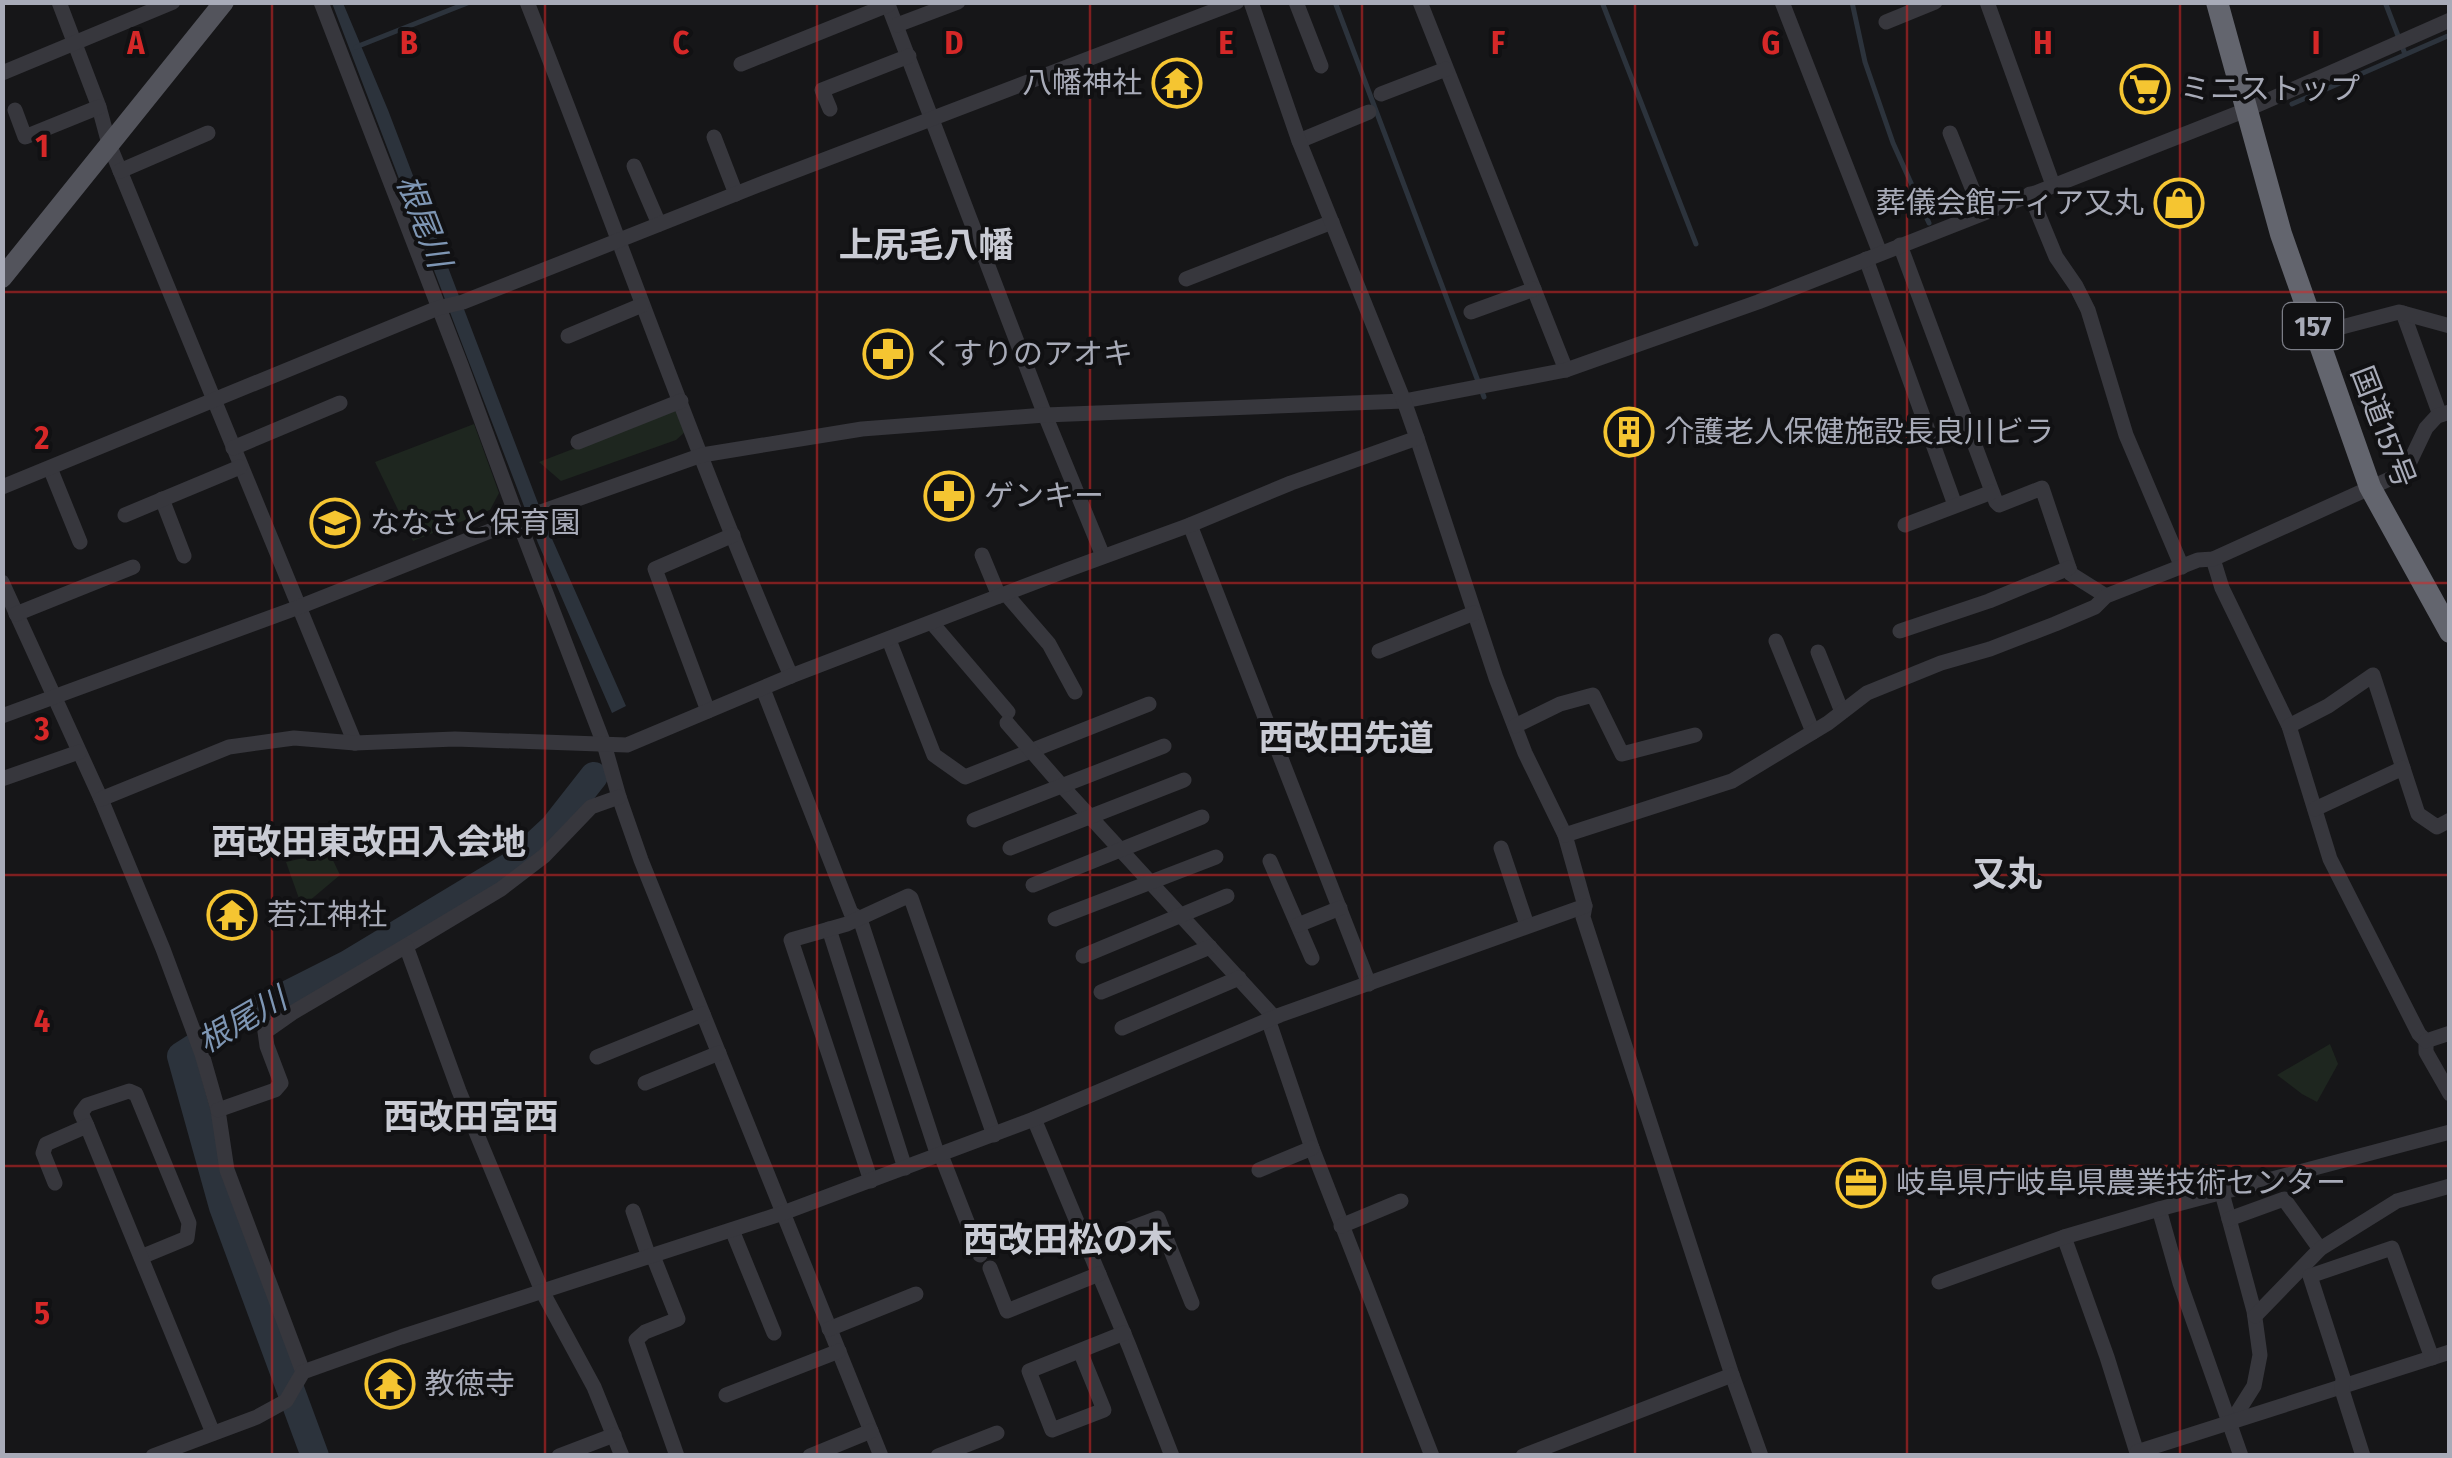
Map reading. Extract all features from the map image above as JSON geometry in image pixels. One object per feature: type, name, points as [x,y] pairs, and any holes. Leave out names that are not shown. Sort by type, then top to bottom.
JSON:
[{"type":"highway","name":"国道157号","points":[[2218,2],[2282,234],[2370,487],[2449,631]]},
{"type":"main road","points":[[2,278],[224,2]]},
{"type":"street","points":[[59,2],[120,172],[355,743]]},
{"type":"street","points":[[2,73],[172,2]]},
{"type":"street","points":[[321,2],[521,518],[604,744],[640,860],[880,1456]]},
{"type":"street","points":[[527,2],[642,305],[791,676]]},
{"type":"street","points":[[897,26],[958,2]]},
{"type":"street","points":[[2,488],[442,307],[464,302],[1238,2]]},
{"type":"street","points":[[1250,2],[1300,140],[1404,401],[1514,726],[1565,835],[1585,906],[1583,918],[1760,1456]]},
{"type":"street","points":[[1296,2],[1321,66]]},
{"type":"street","points":[[1420,2],[1566,370]]},
{"type":"street","points":[[1782,2],[1873,256],[1955,504]]},
{"type":"street","points":[[1886,22],[1934,2]]},
{"type":"street","points":[[1987,2],[2053,185]]},
{"type":"street","points":[[741,64],[888,4],[1103,556]]},
{"type":"street","points":[[2,716],[299,607],[521,518],[702,455],[862,429],[1045,415],[1404,401],[1566,370],[1758,302],[2246,110],[2450,20]]},
{"type":"street","points":[[830,109],[822,90],[908,56]]},
{"type":"street","points":[[1381,94],[1446,69]]},
{"type":"street","points":[[15,110],[25,137],[99,108]]},
{"type":"street","points":[[1300,140],[1369,112]]},
{"type":"street","points":[[120,172],[208,133]]},
{"type":"street","points":[[1950,133],[1982,213]]},
{"type":"street","points":[[714,137],[736,194]]},
{"type":"street","points":[[634,166],[658,224]]},
{"type":"street","points":[[2030,194],[2056,257],[2088,310],[2126,435],[2182,567]]},
{"type":"street","points":[[1186,280],[1332,222]]},
{"type":"street","points":[[1900,245],[1998,504],[2042,488],[2069,568],[2076,578],[2106,596]]},
{"type":"street","points":[[1471,312],[1534,290]]},
{"type":"street","points":[[568,336],[642,305]]},
{"type":"street","points":[[2315,334],[2399,312],[2450,326]]},
{"type":"street","points":[[1565,835],[1732,782],[1867,693],[2055,624],[2095,607],[2106,596],[2198,560],[2213,559],[2405,472],[2426,428],[2445,414],[2403,313]]},
{"type":"street","points":[[578,442],[681,401]]},
{"type":"street","points":[[232,448],[340,403]]},
{"type":"street","points":[[101,799],[228,747],[294,738],[355,743],[455,739],[628,745],[791,676],[1190,525],[1291,482],[1416,438]]},
{"type":"street","points":[[126,514],[240,467]]},
{"type":"street","points":[[50,468],[80,542]]},
{"type":"street","points":[[1905,525],[1992,492]]},
{"type":"street","points":[[162,499],[184,556]]},
{"type":"street","points":[[1190,525],[1370,984]]},
{"type":"street","points":[[708,711],[655,569],[733,536]]},
{"type":"street","points":[[982,556],[1002,595],[1049,644],[1074,692]]},
{"type":"street","points":[[2213,559],[2222,588],[2288,726],[2330,859],[2450,1094]]},
{"type":"street","points":[[16,614],[133,567]]},
{"type":"street","points":[[1900,631],[2069,568]]},
{"type":"street","points":[[2,582],[101,799],[163,949],[218,1110],[226,1170],[303,1372]]},
{"type":"street","points":[[1379,651],[1474,613]]},
{"type":"street","points":[[932,623],[1060,785],[1182,915],[1271,1018],[1312,1148],[1432,1456]]},
{"type":"street","points":[[889,640],[934,755],[965,776],[1150,704]]},
{"type":"street","points":[[1776,641],[1813,732]]},
{"type":"street","points":[[1818,652],[1842,712]]},
{"type":"street","points":[[2288,726],[2328,706],[2373,676],[2418,814],[2437,827],[2450,820]]},
{"type":"street","points":[[764,689],[851,913],[858,918],[939,1156],[1007,1310],[1099,1274]]},
{"type":"street","points":[[1514,726],[1560,704],[1592,695],[1622,754],[1695,735]]},
{"type":"street","points":[[974,820],[1164,746]]},
{"type":"street","points":[[2,778],[79,752]]},
{"type":"street","points":[[2315,810],[2403,768]]},
{"type":"street","points":[[1010,848],[1184,780]]},
{"type":"street","points":[[218,1110],[276,1090],[282,1083],[265,1032],[501,889],[544,856],[591,807],[618,797]]},
{"type":"street","points":[[1033,885],[1202,817]]},
{"type":"street","points":[[1501,848],[1528,925]]},
{"type":"street","points":[[1055,919],[1216,856]]},
{"type":"street","points":[[1270,861],[1312,958]]},
{"type":"street","points":[[870,1181],[791,940],[847,924],[908,896],[994,1135]]},
{"type":"street","points":[[1083,956],[1226,896]]},
{"type":"street","points":[[156,1455],[257,1417],[286,1401],[303,1372],[783,1213],[994,1135],[1271,1018],[1585,906]]},
{"type":"street","points":[[1298,926],[1340,908]]},
{"type":"street","points":[[830,929],[905,1168]]},
{"type":"street","points":[[406,946],[460,1092],[542,1291],[594,1388],[622,1456]]},
{"type":"street","points":[[1101,992],[1210,947]]},
{"type":"street","points":[[1122,1028],[1239,978]]},
{"type":"street","points":[[597,1057],[703,1014]]},
{"type":"street","points":[[2426,1041],[2450,1034]]},
{"type":"street","points":[[645,1083],[719,1053]]},
{"type":"street","points":[[141,1257],[187,1238],[189,1223],[136,1094],[129,1092],[87,1105],[82,1112],[87,1126],[141,1257],[214,1433]]},
{"type":"street","points":[[1034,1119],[1172,1456]]},
{"type":"street","points":[[55,1183],[43,1152],[46,1144],[87,1126]]},
{"type":"street","points":[[1940,1282],[2064,1237],[2450,1132]]},
{"type":"street","points":[[1258,1170],[1312,1148]]},
{"type":"street","points":[[2255,1316],[2320,1249],[2397,1202],[2450,1186]]},
{"type":"street","points":[[2222,1193],[2255,1316],[2260,1355],[2254,1386],[2233,1420]]},
{"type":"street","points":[[2229,1219],[2284,1199],[2320,1249]]},
{"type":"street","points":[[1341,1226],[1401,1201]]},
{"type":"street","points":[[2160,1209],[2180,1284],[2233,1420],[2240,1456]]},
{"type":"street","points":[[633,1212],[678,1320],[645,1332],[636,1340],[677,1456]]},
{"type":"street","points":[[1086,1245],[1158,1218],[1192,1303]]},
{"type":"street","points":[[732,1230],[774,1334]]},
{"type":"street","points":[[2064,1237],[2138,1454],[2450,1352]]},
{"type":"street","points":[[2363,1456],[2310,1276],[2392,1248],[2432,1358]]},
{"type":"street","points":[[829,1328],[916,1294]]},
{"type":"street","points":[[1080,1351],[1104,1410],[1052,1430],[1029,1372],[1080,1351],[1124,1333]]},
{"type":"street","points":[[726,1395],[839,1351]]},
{"type":"street","points":[[1523,1456],[1732,1374]]},
{"type":"street","points":[[810,1456],[871,1431]]},
{"type":"street","points":[[938,1456],[996,1433]]},
{"type":"street","points":[[559,1456],[614,1435]]},
{"type":"shaded area","points":[[677,409],[686,431],[676,440],[561,481],[539,462]]},
{"type":"shaded area","points":[[474,424],[499,493],[490,510],[413,541],[375,462]]},
{"type":"shaded area","points":[[329,852],[340,875],[302,907],[286,862]]},
{"type":"shaded area","points":[[2330,1044],[2338,1064],[2317,1102],[2277,1075]]},
{"type":"water","points":[[332,3],[343,3],[388,110],[549,532],[626,706],[612,713],[538,543]]},
{"type":"waterway","points":[[356,47],[470,2]]},
{"type":"waterway","points":[[1335,2],[1484,397]]},
{"type":"waterway","points":[[1602,2],[1696,244]]},
{"type":"waterway","points":[[1852,2],[1865,62],[1893,143],[1929,223]]},
{"type":"waterway","points":[[2385,2],[2405,54]]},
{"type":"waterway","points":[[2292,104],[2450,35]]},
{"type":"waterway","name":"根尾川","points":[[315,1456],[223,1207],[181,1056],[241,1018],[348,964],[514,864],[554,827],[594,776]]},
{"type":"place","name":"八幡神社","points":[[1177,83]]},
{"type":"place","name":"ミニストップ","points":[[2145,89]]},
{"type":"place","name":"葬儀会館ティア又丸","points":[[2179,203]]},
{"type":"place","name":"くすりのアオキ","points":[[888,354]]},
{"type":"place","name":"介護老人保健施設長良川ビラ","points":[[1629,432]]},
{"type":"place","name":"ゲンキー","points":[[949,496]]},
{"type":"place","name":"ななさと保育園","points":[[335,523]]},
{"type":"place","name":"若江神社","points":[[232,915]]},
{"type":"place","name":"岐阜県庁岐阜県農業技術センター","points":[[1861,1183]]},
{"type":"place","name":"教徳寺","points":[[390,1384]]},
{"type":"district","name":"上尻毛八幡","points":[[926,245]]},
{"type":"district","name":"西改田先道","points":[[1346,738]]},
{"type":"district","name":"西改田東改田入会地","points":[[369,842]]},
{"type":"district","name":"又丸","points":[[2007,874]]},
{"type":"district","name":"西改田宮西","points":[[471,1117]]},
{"type":"district","name":"西改田松の木","points":[[1068,1240]]}]
